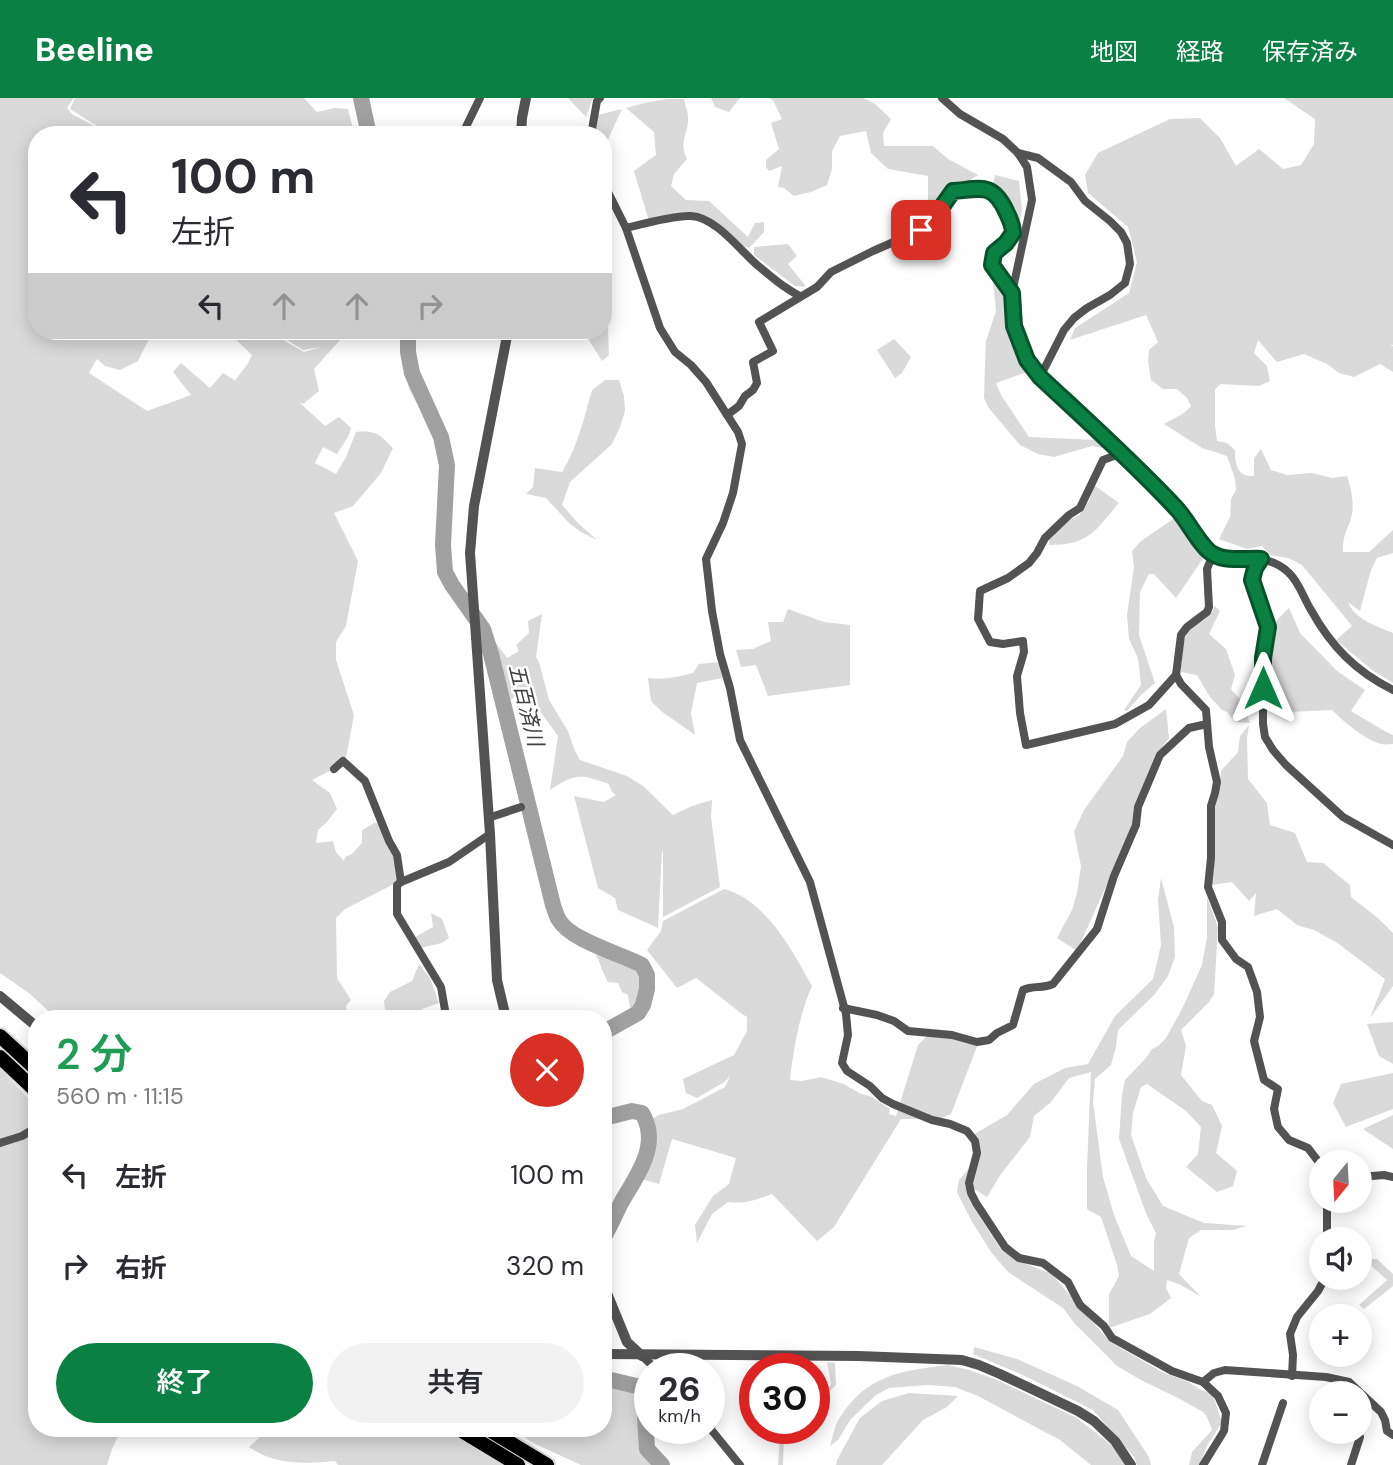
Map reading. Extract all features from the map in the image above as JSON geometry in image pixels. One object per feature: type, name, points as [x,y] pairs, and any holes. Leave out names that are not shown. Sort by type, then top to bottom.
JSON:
[{"type":"highway","points":[[0,1036],[28,1062]]},
{"type":"highway","points":[[0,1057],[28,1083]]},
{"type":"highway","points":[[472,1437],[518,1465]]},
{"type":"highway","points":[[501,1437],[547,1465]]},
{"type":"street","points":[[466,126],[480,98]]},
{"type":"street","points":[[593,126],[597,101],[600,98]]},
{"type":"street","points":[[942,98],[960,114],[1003,139],[1018,153],[1027,167],[1032,200],[1012,293],[1014,326],[1027,360],[1040,377],[1122,453],[1180,512],[1206,548],[1213,554],[1226,558],[1261,559],[1277,564],[1291,575],[1322,630],[1336,648],[1353,664],[1393,690]]},
{"type":"street","points":[[522,126],[525,99]]},
{"type":"street","points":[[1018,153],[1038,159],[1071,182],[1085,201],[1121,232],[1127,243],[1130,264],[1125,283],[1074,318],[1064,330],[1040,377]]},
{"type":"street","points":[[727,415],[754,390],[757,383],[753,362],[773,351],[759,322],[817,287],[831,272],[921,230],[953,191],[983,189],[992,191],[1000,199],[1013,225],[1013,233],[994,253],[992,265],[1012,293]]},
{"type":"street","points":[[612,200],[626,228],[668,343],[706,382],[738,432],[742,444],[733,493],[723,523],[706,559],[712,611],[740,740],[810,883],[846,1014],[848,1035],[842,1063],[847,1071],[870,1086],[882,1098],[967,1131],[975,1141],[977,1153],[969,1183],[971,1193],[1005,1247],[1019,1258],[1043,1263],[1068,1282],[1080,1305],[1104,1326],[1112,1338],[1172,1371],[1203,1382],[1218,1396],[1226,1413],[1224,1431],[1203,1465]]},
{"type":"street","points":[[626,228],[690,216],[699,218],[713,225],[786,289],[800,296]]},
{"type":"street","points":[[504,1010],[496,980],[490,834],[470,554],[472,525],[506,340]]},
{"type":"street","points":[[1122,453],[1103,460],[1080,508],[1045,538],[1029,563],[1008,578],[980,590],[978,619],[990,642],[997,645],[1023,641],[1024,652],[1017,677],[1026,745],[1115,724],[1149,705],[1176,675]]},
{"type":"street","points":[[1213,554],[1207,569],[1209,607],[1207,612],[1186,627],[1181,635],[1176,660],[1176,675],[1181,684],[1206,710],[1209,747],[1217,782],[1211,806],[1208,887],[1222,922],[1222,940],[1236,960],[1248,967],[1257,992],[1260,1017],[1254,1041],[1264,1080],[1278,1089],[1274,1109],[1279,1127],[1289,1140],[1310,1150]]},
{"type":"street","points":[[1261,559],[1252,580],[1268,627],[1263,658],[1265,737],[1286,765],[1343,817],[1393,845]]},
{"type":"street","points":[[843,1008],[886,1018],[908,1031],[952,1035],[977,1042],[989,1040],[1013,1024],[1023,990],[1032,986],[1044,988],[1053,984],[1097,929],[1117,867],[1136,825],[1138,807],[1160,755],[1189,728],[1207,724]]},
{"type":"street","points":[[334,769],[343,761],[365,781],[397,855],[401,882]]},
{"type":"street","points":[[488,818],[521,807]]},
{"type":"street","points":[[445,1010],[440,987],[397,914],[397,885],[449,862],[490,834]]},
{"type":"street","points":[[0,996],[28,1019]]},
{"type":"street","points":[[0,1143],[28,1132]]},
{"type":"street","points":[[1372,1176],[1393,1177]]},
{"type":"street","points":[[1292,1376],[1290,1334],[1297,1317],[1319,1290]]},
{"type":"street","points":[[612,1305],[627,1342],[639,1353]]},
{"type":"street","points":[[612,1354],[634,1356]]},
{"type":"street","points":[[725,1356],[859,1356],[961,1360],[1000,1374],[1086,1416],[1115,1441],[1131,1465]]},
{"type":"street","points":[[1203,1382],[1214,1373],[1225,1370],[1326,1377],[1349,1382],[1381,1412],[1387,1431],[1393,1436]]},
{"type":"street","points":[[1262,1465],[1283,1404]]},
{"type":"street","points":[[723,1444],[740,1465]]},
{"type":"street","points":[[1351,1465],[1358,1444]]},
{"type":"shaded area","points":[[0,98],[74,98],[67,108],[72,114],[95,126],[28,126],[28,340],[148,340],[138,361],[120,370],[105,366],[97,359],[89,373],[147,411],[191,395],[173,372],[181,363],[210,388],[223,373],[239,383],[235,380],[252,355],[236,340],[283,340],[304,352],[321,347],[303,350],[287,340],[340,340],[314,369],[319,391],[303,404],[299,402],[325,426],[339,417],[351,428],[337,454],[323,447],[315,463],[336,474],[356,432],[377,434],[393,448],[381,473],[353,506],[334,513],[358,561],[346,626],[336,642],[336,660],[354,715],[345,763],[312,780],[330,793],[337,809],[318,830],[316,843],[333,841],[336,852],[344,861],[345,857],[352,854],[362,843],[362,830],[376,822],[387,835],[397,855],[397,881],[345,909],[336,918],[337,978],[351,1000],[346,1006],[347,1010],[47,1010],[0,973]]},
{"type":"shaded area","points":[[75,98],[304,98],[317,112],[334,108],[348,109],[352,126],[97,126],[70,109]]},
{"type":"shaded area","points":[[355,98],[368,98],[375,126],[360,126]]},
{"type":"shaded area","points":[[568,98],[593,98],[586,117]]},
{"type":"shaded area","points":[[711,98],[740,98],[729,112],[715,107]]},
{"type":"shaded area","points":[[768,98],[863,98],[874,103],[891,119],[883,133],[884,146],[933,146],[948,159],[978,175],[949,188],[928,212],[928,176],[888,169],[871,153],[866,131],[840,136],[832,151],[832,169],[827,185],[794,196],[778,187],[782,166],[769,171],[766,167],[766,160],[779,149],[771,123],[782,119],[773,100]]},
{"type":"shaded area","points":[[1284,98],[1393,98],[1393,345],[1389,346],[1393,346],[1393,372],[1380,364],[1354,377],[1339,373],[1327,364],[1304,354],[1277,362],[1258,340],[1254,353],[1267,366],[1270,381],[1259,386],[1221,384],[1215,389],[1217,441],[1227,443],[1235,450],[1238,469],[1248,476],[1254,476],[1254,458],[1261,449],[1271,470],[1287,475],[1312,473],[1332,478],[1347,476],[1353,509],[1343,552],[1369,552],[1393,530],[1393,553],[1377,558],[1360,611],[1348,602],[1361,618],[1393,633],[1393,683],[1372,670],[1336,640],[1352,626],[1302,565],[1288,558],[1270,555],[1262,546],[1247,549],[1219,539],[1230,517],[1231,499],[1236,490],[1235,479],[1227,456],[1202,448],[1164,424],[1191,406],[1177,389],[1163,389],[1151,380],[1149,350],[1158,342],[1146,315],[1070,340],[1075,328],[1129,293],[1137,262],[1128,227],[1088,193],[1085,175],[1098,153],[1170,119],[1200,118],[1220,138],[1236,166],[1259,149],[1283,169],[1301,165],[1314,144],[1315,119]]},
{"type":"shaded area","points":[[667,99],[684,99],[688,117],[684,142],[687,159],[674,174],[671,186],[686,200],[709,201],[748,237],[755,223],[764,222],[764,232],[749,248],[734,242],[700,216],[649,221],[634,171],[656,155],[654,132],[626,108]]},
{"type":"shaded area","points":[[622,109],[612,131],[612,126],[597,126],[598,115]]},
{"type":"shaded area","points":[[995,175],[1019,181],[1022,211],[1019,223],[993,185]]},
{"type":"shaded area","points":[[788,244],[797,256],[788,264],[804,287],[795,286],[754,255],[754,247]]},
{"type":"shaded area","points":[[993,281],[1006,289],[1014,337],[1027,372],[996,383],[1029,437],[1097,440],[1108,449],[1092,446],[1054,457],[1038,454],[1020,445],[988,407],[984,398],[985,364],[986,341],[996,311]]},
{"type":"shaded area","points":[[894,339],[911,357],[902,373],[895,378],[877,350]]},
{"type":"shaded area","points":[[402,340],[412,340],[418,380],[436,414],[450,454],[447,566],[466,600],[468,614],[446,582],[437,552],[442,463],[436,437],[409,389],[402,362]]},
{"type":"shaded area","points":[[589,340],[608,340],[609,355],[602,361]]},
{"type":"shaded area","points":[[605,380],[619,380],[625,411],[620,427],[612,444],[570,482],[562,505],[597,540],[569,523],[546,498],[526,494],[533,487],[535,468],[562,472],[576,442],[592,390]]},
{"type":"shaded area","points":[[1094,485],[1119,503],[1097,529],[1082,539],[1049,545],[1049,539],[1062,524],[1079,515],[1089,501]]},
{"type":"shaded area","points":[[1176,517],[1204,557],[1176,598],[1154,574],[1149,574],[1140,592],[1139,635],[1155,683],[1127,711],[1124,710],[1141,685],[1138,658],[1129,639],[1127,615],[1134,567],[1132,551],[1141,541]]},
{"type":"shaded area","points":[[1215,606],[1220,611],[1209,634],[1226,649],[1235,675],[1231,689],[1243,703],[1250,723],[1235,722],[1210,697],[1197,675],[1181,672],[1185,637],[1207,618]]},
{"type":"shaded area","points":[[1289,608],[1300,633],[1337,671],[1365,690],[1351,711],[1393,735],[1393,744],[1381,744],[1368,739],[1332,710],[1290,712],[1264,705],[1271,626]]},
{"type":"shaded area","points":[[788,609],[824,622],[850,625],[850,685],[768,696],[756,665],[741,667],[736,650],[753,649],[771,641],[768,622],[783,622]]},
{"type":"shaded area","points":[[542,614],[536,657],[549,700],[568,731],[580,760],[627,776],[643,786],[673,815],[712,800],[711,817],[720,887],[663,917],[662,851],[658,928],[618,910],[615,898],[598,888],[574,796],[604,802],[616,795],[609,784],[578,777],[566,780],[550,790],[558,736],[523,688],[511,700],[493,639],[507,658],[519,651],[516,645],[529,633],[528,621]]},
{"type":"shaded area","points":[[719,662],[723,678],[697,683],[691,713],[695,735],[651,701],[648,678],[682,676],[693,673],[699,664]]},
{"type":"shaded area","points":[[1166,709],[1169,738],[1155,757],[1133,826],[1077,951],[1057,938],[1072,910],[1077,893],[1081,866],[1074,832],[1084,810],[1123,756],[1127,742],[1140,728]]},
{"type":"shaded area","points":[[1249,725],[1248,779],[1267,803],[1270,825],[1295,833],[1307,862],[1323,863],[1350,885],[1351,897],[1393,933],[1393,986],[1370,1018],[1385,979],[1336,942],[1314,930],[1297,925],[1277,909],[1254,916],[1256,893],[1249,901],[1232,882],[1211,885],[1214,811],[1221,771],[1238,752],[1240,736]]},
{"type":"shaded area","points":[[1161,878],[1174,927],[1175,957],[1168,976],[1154,995],[1118,1030],[1111,1065],[1095,1079],[1093,1102],[1103,1177],[1114,1215],[1131,1256],[1154,1271],[1156,1233],[1147,1216],[1119,1139],[1122,1095],[1125,1080],[1152,1049],[1166,1038],[1202,965],[1207,937],[1207,897],[1218,927],[1214,994],[1181,1030],[1186,1046],[1181,1075],[1202,1101],[1212,1105],[1222,1126],[1216,1153],[1237,1171],[1233,1186],[1217,1192],[1186,1167],[1198,1154],[1201,1127],[1186,1111],[1147,1084],[1141,1087],[1133,1113],[1131,1135],[1146,1178],[1163,1206],[1204,1223],[1247,1226],[1233,1230],[1201,1230],[1189,1238],[1179,1274],[1201,1297],[1167,1280],[1166,1288],[1171,1298],[1150,1314],[1109,1328],[1109,1294],[1119,1276],[1101,1217],[1087,1209],[1091,1072],[1069,1078],[1051,1102],[1034,1116],[1030,1137],[987,1197],[971,1187],[978,1153],[971,1136],[1007,1115],[1034,1084],[1065,1068],[1088,1064],[1115,1016],[1153,979],[1161,945],[1158,900]]},
{"type":"shaded area","points":[[724,889],[739,895],[765,915],[786,942],[812,986],[798,1032],[790,1080],[802,1081],[821,1077],[844,1084],[872,1097],[890,1109],[889,1114],[896,1116],[918,1045],[928,1035],[978,1044],[951,1114],[939,1119],[901,1119],[834,1227],[817,1241],[772,1194],[750,1201],[728,1202],[712,1214],[697,1243],[695,1225],[713,1196],[729,1184],[736,1158],[672,1139],[659,1184],[641,1179],[652,1148],[650,1120],[683,1109],[725,1087],[731,1074],[726,1081],[697,1098],[686,1093],[683,1079],[734,1055],[747,1031],[747,1017],[696,978],[677,988],[647,950],[661,931],[663,921]]},
{"type":"shaded area","points":[[431,913],[442,919],[449,938],[442,943],[420,948],[415,937],[433,927]]},
{"type":"shaded area","points":[[599,949],[638,966],[642,973],[638,1007],[630,1008],[628,995],[622,992],[618,983],[608,982],[594,951]]},
{"type":"shaded area","points":[[419,964],[430,978],[439,1003],[422,1010],[386,1010],[384,1001],[390,992],[412,981]]},
{"type":"shaded area","points":[[1393,1022],[1393,1064],[1379,1056],[1367,1024]]},
{"type":"shaded area","points":[[0,1069],[28,1098],[28,1437],[118,1437],[107,1465],[0,1465]]},
{"type":"shaded area","points":[[1393,1073],[1393,1109],[1346,1127],[1333,1103],[1341,1084]]},
{"type":"shaded area","points":[[1393,1115],[1393,1149],[1363,1129]]},
{"type":"shaded area","points":[[972,1165],[965,1185],[971,1203],[1000,1248],[1014,1259],[1052,1274],[1110,1342],[1164,1373],[1212,1393],[1222,1422],[1199,1465],[1189,1465],[1192,1452],[1212,1430],[1203,1412],[1117,1366],[1075,1324],[1063,1308],[1008,1272],[991,1252],[957,1192],[959,1180]]},
{"type":"shaded area","points":[[1372,1259],[1377,1259],[1393,1274],[1393,1286],[1370,1304],[1360,1304],[1387,1280],[1372,1266]]},
{"type":"shaded area","points":[[974,1347],[1017,1359],[1077,1386],[1118,1410],[1149,1457],[1151,1465],[1137,1465],[1134,1457],[1093,1410],[973,1354]]},
{"type":"shaded area","points":[[830,1362],[835,1363],[836,1385],[830,1391]]},
{"type":"shaded area","points":[[948,1365],[995,1379],[1077,1418],[1114,1447],[1125,1465],[1091,1465],[1060,1440],[978,1396],[955,1387],[927,1385],[889,1388],[876,1395],[851,1419],[838,1440],[830,1446],[839,1419],[849,1404],[873,1384],[900,1373]]},
{"type":"shaded area","points":[[612,1384],[634,1388],[634,1444],[647,1444],[662,1465],[581,1465],[525,1437],[612,1437]]},
{"type":"shaded area","points":[[909,1393],[958,1396],[947,1407],[923,1420],[882,1465],[836,1465],[860,1418],[882,1401]]},
{"type":"shaded area","points":[[260,1437],[460,1437],[502,1465],[338,1465],[335,1461],[290,1462],[269,1457],[249,1447]]},
{"type":"shaded area","points":[[779,1444],[784,1444],[783,1465],[778,1465]]},
{"type":"waterway","name":"五百済川","points":[[361,98],[367,126]]},
{"type":"waterway","name":"五百済川","points":[[408,340],[412,373],[441,437],[447,465],[443,545],[445,572],[483,629],[556,915],[574,934],[642,965],[647,975],[647,989],[638,1013],[612,1028]]},
{"type":"waterway","name":"五百済川","points":[[612,1116],[632,1111],[642,1113],[649,1137],[645,1160],[612,1221]]},
{"type":"waterway","name":"五百済川","points":[[612,1380],[649,1389],[645,1417],[647,1449],[662,1465]]},
{"type":"route","points":[[921,230],[953,191],[983,189],[992,191],[1000,199],[1013,225],[1013,233],[994,253],[992,265],[1012,293],[1014,326],[1027,360],[1040,377],[1146,476],[1180,512],[1213,554],[1226,558],[1261,559],[1252,580],[1268,627],[1263,658],[1263,688]]}]
